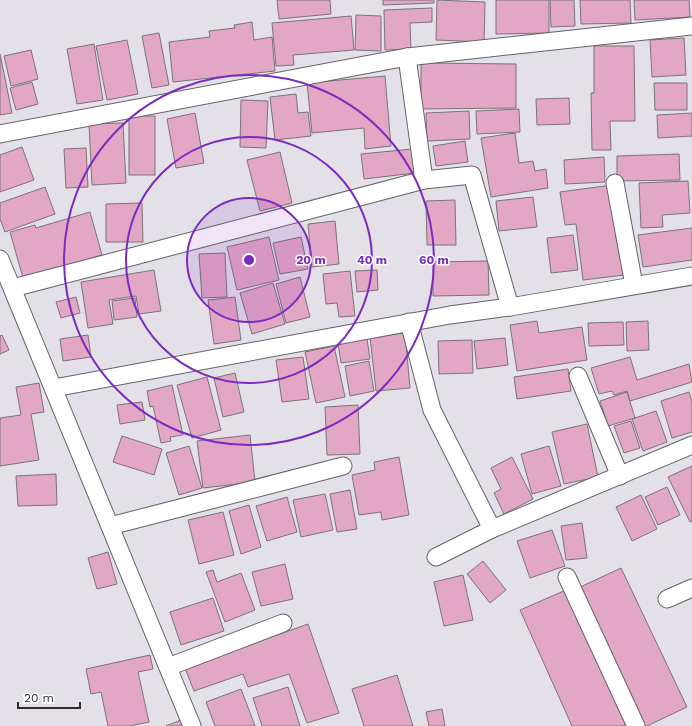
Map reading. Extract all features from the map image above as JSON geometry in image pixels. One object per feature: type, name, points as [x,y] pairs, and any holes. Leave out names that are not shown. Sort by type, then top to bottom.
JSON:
[{"type":"street","points":[[0,134],[407,57],[692,26]]},
{"type":"street","points":[[407,57],[424,180]]},
{"type":"street","points":[[13,288],[424,180],[472,175],[510,308]]},
{"type":"street","points":[[615,183],[634,285]]},
{"type":"street","points":[[0,259],[192,726]]},
{"type":"street","points":[[54,388],[409,322],[510,308],[692,276]]},
{"type":"street","points":[[409,322],[432,410],[492,529]]},
{"type":"street","points":[[578,376],[620,476]]},
{"type":"street","points":[[436,557],[492,529],[692,445]]},
{"type":"street","points":[[110,526],[343,466]]},
{"type":"street","points":[[567,578],[636,726]]},
{"type":"street","points":[[667,599],[692,588]]},
{"type":"street","points":[[168,667],[283,622]]},
{"type":"building","points":[[277,0],[330,0],[331,14],[279,19]]},
{"type":"building","points":[[383,0],[434,0],[434,3],[383,5]]},
{"type":"building","points":[[437,0],[485,2],[484,42],[436,40]]},
{"type":"building","points":[[496,0],[549,0],[549,33],[496,34]]},
{"type":"building","points":[[550,0],[574,0],[575,26],[551,27]]},
{"type":"building","points":[[580,0],[630,0],[631,23],[581,24]]},
{"type":"building","points":[[634,0],[689,0],[690,17],[635,20]]},
{"type":"building","points":[[432,8],[432,22],[410,23],[411,49],[385,50],[384,10]]},
{"type":"building","points":[[356,15],[381,16],[381,51],[355,50]]},
{"type":"building","points":[[351,16],[354,50],[293,55],[294,65],[276,66],[272,23]]},
{"type":"building","points":[[252,22],[254,40],[272,37],[275,71],[173,82],[169,42],[210,37],[209,31],[235,28],[234,25]]},
{"type":"building","points":[[159,33],[169,85],[152,88],[142,36]]},
{"type":"building","points":[[684,38],[686,75],[652,77],[650,40]]},
{"type":"building","points":[[127,40],[138,94],[107,100],[96,46]]},
{"type":"building","points":[[94,44],[103,100],[77,104],[67,49]]},
{"type":"building","points":[[594,46],[634,46],[635,121],[610,121],[611,150],[592,150],[591,93],[594,93]]},
{"type":"building","points":[[31,50],[38,79],[11,86],[4,56]]},
{"type":"building","points":[[0,54],[12,113],[0,115]]},
{"type":"building","points":[[421,63],[516,64],[516,108],[421,109]]},
{"type":"building","points":[[385,76],[391,146],[365,149],[364,128],[312,133],[307,83]]},
{"type":"building","points":[[32,82],[38,104],[16,110],[10,88]]},
{"type":"building","points":[[654,83],[687,83],[687,110],[655,110]]},
{"type":"building","points":[[296,94],[298,113],[308,112],[311,136],[275,140],[270,97]]},
{"type":"building","points":[[569,98],[570,124],[537,125],[536,99]]},
{"type":"building","points":[[241,100],[268,101],[266,148],[240,147]]},
{"type":"building","points":[[519,109],[520,132],[477,134],[476,111]]},
{"type":"building","points":[[469,111],[470,139],[427,141],[426,113]]},
{"type":"building","points":[[195,113],[204,163],[176,168],[167,119]]},
{"type":"building","points":[[692,113],[692,136],[658,138],[657,115]]},
{"type":"building","points":[[129,116],[155,116],[155,175],[129,175]]},
{"type":"building","points":[[123,123],[126,183],[92,185],[89,124]]},
{"type":"building","points":[[515,133],[519,163],[533,161],[535,171],[546,169],[548,188],[491,197],[481,138]]},
{"type":"building","points":[[465,141],[468,162],[436,166],[433,146]]},
{"type":"building","points":[[22,147],[34,180],[0,192],[0,155]]},
{"type":"building","points":[[86,148],[88,187],[66,188],[64,149]]},
{"type":"building","points":[[412,149],[415,173],[364,179],[361,154]]},
{"type":"building","points":[[280,152],[292,203],[260,211],[247,160]]},
{"type":"building","points":[[679,154],[680,180],[617,181],[617,156]]},
{"type":"building","points":[[604,157],[605,182],[565,184],[564,160]]},
{"type":"building","points":[[688,181],[690,213],[662,215],[663,227],[641,228],[639,183]]},
{"type":"building","points":[[612,185],[624,275],[583,280],[576,224],[565,225],[560,192]]},
{"type":"building","points":[[45,187],[55,214],[5,232],[0,219],[0,203]]},
{"type":"building","points":[[533,197],[537,227],[499,231],[496,201]]},
{"type":"building","points":[[455,200],[456,245],[427,245],[426,201]]},
{"type":"building","points":[[142,203],[143,242],[106,242],[106,204]]},
{"type":"building","points":[[90,212],[102,255],[23,278],[10,232],[35,225],[36,228]]},
{"type":"building","points":[[335,221],[339,264],[312,267],[308,224]]},
{"type":"building","points":[[692,228],[692,260],[643,267],[638,235]]},
{"type":"building","points":[[573,235],[578,270],[551,273],[547,238]]},
{"type":"building","points":[[269,237],[279,280],[237,290],[227,247]]},
{"type":"building","points":[[301,237],[308,269],[280,274],[273,243]]},
{"type":"building","points":[[225,253],[227,297],[202,298],[199,254]]},
{"type":"building","points":[[488,261],[489,295],[433,296],[433,262]]},
{"type":"building","points":[[154,270],[161,311],[139,314],[136,296],[109,300],[113,324],[88,328],[81,282]]},
{"type":"building","points":[[377,270],[378,290],[357,292],[355,271]]},
{"type":"building","points":[[350,271],[355,316],[339,317],[337,303],[326,304],[323,274]]},
{"type":"building","points":[[300,277],[310,317],[286,323],[276,284]]},
{"type":"building","points":[[273,283],[285,324],[252,334],[240,293]]},
{"type":"building","points":[[76,297],[80,313],[61,318],[56,302]]},
{"type":"building","points":[[235,297],[241,340],[214,344],[208,300]]},
{"type":"building","points":[[135,298],[137,317],[114,320],[112,301]]},
{"type":"building","points":[[537,321],[539,333],[582,327],[587,360],[517,371],[510,325]]},
{"type":"building","points":[[648,321],[649,350],[627,351],[626,322]]},
{"type":"building","points":[[623,322],[624,345],[589,346],[588,323]]},
{"type":"building","points":[[405,333],[410,388],[376,391],[370,337]]},
{"type":"building","points":[[2,335],[9,350],[0,354],[0,336]]},
{"type":"building","points":[[88,335],[91,357],[63,361],[60,339]]},
{"type":"building","points":[[505,338],[508,365],[477,369],[474,341]]},
{"type":"building","points":[[367,339],[370,359],[341,363],[338,343]]},
{"type":"building","points":[[472,340],[473,373],[439,374],[438,341]]},
{"type":"building","points":[[334,346],[345,397],[316,403],[305,352]]},
{"type":"building","points":[[303,357],[309,399],[282,402],[276,360]]},
{"type":"building","points":[[630,357],[637,380],[689,364],[692,382],[630,401],[627,391],[614,395],[612,391],[599,394],[591,368]]},
{"type":"building","points":[[369,361],[374,391],[350,396],[345,366]]},
{"type":"building","points":[[568,369],[571,391],[517,399],[514,377]]},
{"type":"building","points":[[235,373],[244,412],[223,417],[214,378]]},
{"type":"building","points":[[207,377],[221,430],[192,438],[177,385]]},
{"type":"building","points":[[39,383],[44,412],[31,414],[39,460],[0,466],[0,418],[21,415],[16,387]]},
{"type":"building","points":[[172,385],[183,435],[170,437],[171,441],[161,443],[153,406],[150,407],[147,391]]},
{"type":"building","points":[[627,392],[635,418],[608,426],[600,401]]},
{"type":"building","points":[[689,392],[692,402],[692,432],[672,438],[661,401]]},
{"type":"building","points":[[142,402],[145,420],[120,424],[117,405]]},
{"type":"building","points":[[358,405],[360,454],[327,455],[325,407]]},
{"type":"building","points":[[656,411],[667,442],[643,451],[632,419]]},
{"type":"building","points":[[631,421],[640,448],[624,453],[614,426]]},
{"type":"building","points":[[587,424],[598,477],[564,484],[552,432]]},
{"type":"building","points":[[250,435],[255,482],[203,488],[197,441]]},
{"type":"building","points":[[122,436],[162,449],[154,475],[113,462]]},
{"type":"building","points":[[189,446],[202,488],[179,495],[166,453]]},
{"type":"building","points":[[549,446],[561,486],[532,494],[521,454]]},
{"type":"building","points":[[399,457],[409,515],[382,520],[381,512],[359,515],[352,475],[375,470],[374,462]]},
{"type":"building","points":[[512,457],[533,499],[504,514],[494,493],[501,489],[491,468]]},
{"type":"building","points":[[692,466],[692,521],[690,522],[668,477]]},
{"type":"building","points":[[56,474],[57,505],[18,506],[16,476]]},
{"type":"building","points":[[667,487],[680,515],[658,525],[645,497]]},
{"type":"building","points":[[350,490],[357,529],[337,532],[330,494]]},
{"type":"building","points":[[325,494],[333,530],[301,537],[293,500]]},
{"type":"building","points":[[641,495],[657,529],[632,541],[616,507]]},
{"type":"building","points":[[287,497],[297,532],[267,541],[256,506]]},
{"type":"building","points":[[249,505],[261,547],[241,554],[229,511]]},
{"type":"building","points":[[223,512],[234,555],[199,564],[188,520]]},
{"type":"building","points":[[582,523],[587,558],[566,560],[561,526]]},
{"type":"building","points":[[552,530],[565,566],[530,578],[517,541]]},
{"type":"building","points":[[108,552],[117,584],[97,589],[88,558]]},
{"type":"building","points":[[483,561],[506,590],[490,603],[467,574]]},
{"type":"building","points":[[285,564],[293,599],[261,606],[252,572]]},
{"type":"building","points":[[621,568],[687,707],[647,726],[641,726],[576,589]]},
{"type":"building","points":[[213,570],[217,582],[241,573],[255,610],[225,622],[206,572]]},
{"type":"building","points":[[463,575],[473,620],[444,626],[434,582]]},
{"type":"building","points":[[566,590],[626,726],[572,726],[520,610]]},
{"type":"building","points":[[213,598],[224,631],[181,645],[170,612]]},
{"type":"building","points":[[308,624],[339,713],[307,723],[289,674],[248,687],[243,674],[194,691],[185,668]]},
{"type":"building","points":[[150,655],[153,669],[138,672],[149,722],[129,726],[108,726],[101,692],[91,694],[86,669]]},
{"type":"building","points":[[397,675],[413,726],[364,726],[352,689]]},
{"type":"building","points":[[288,687],[300,726],[262,726],[253,698]]},
{"type":"building","points":[[241,689],[255,726],[215,726],[206,702]]},
{"type":"building","points":[[442,709],[445,726],[429,726],[426,712]]},
{"type":"building","points":[[181,720],[183,726],[166,726]]}]
